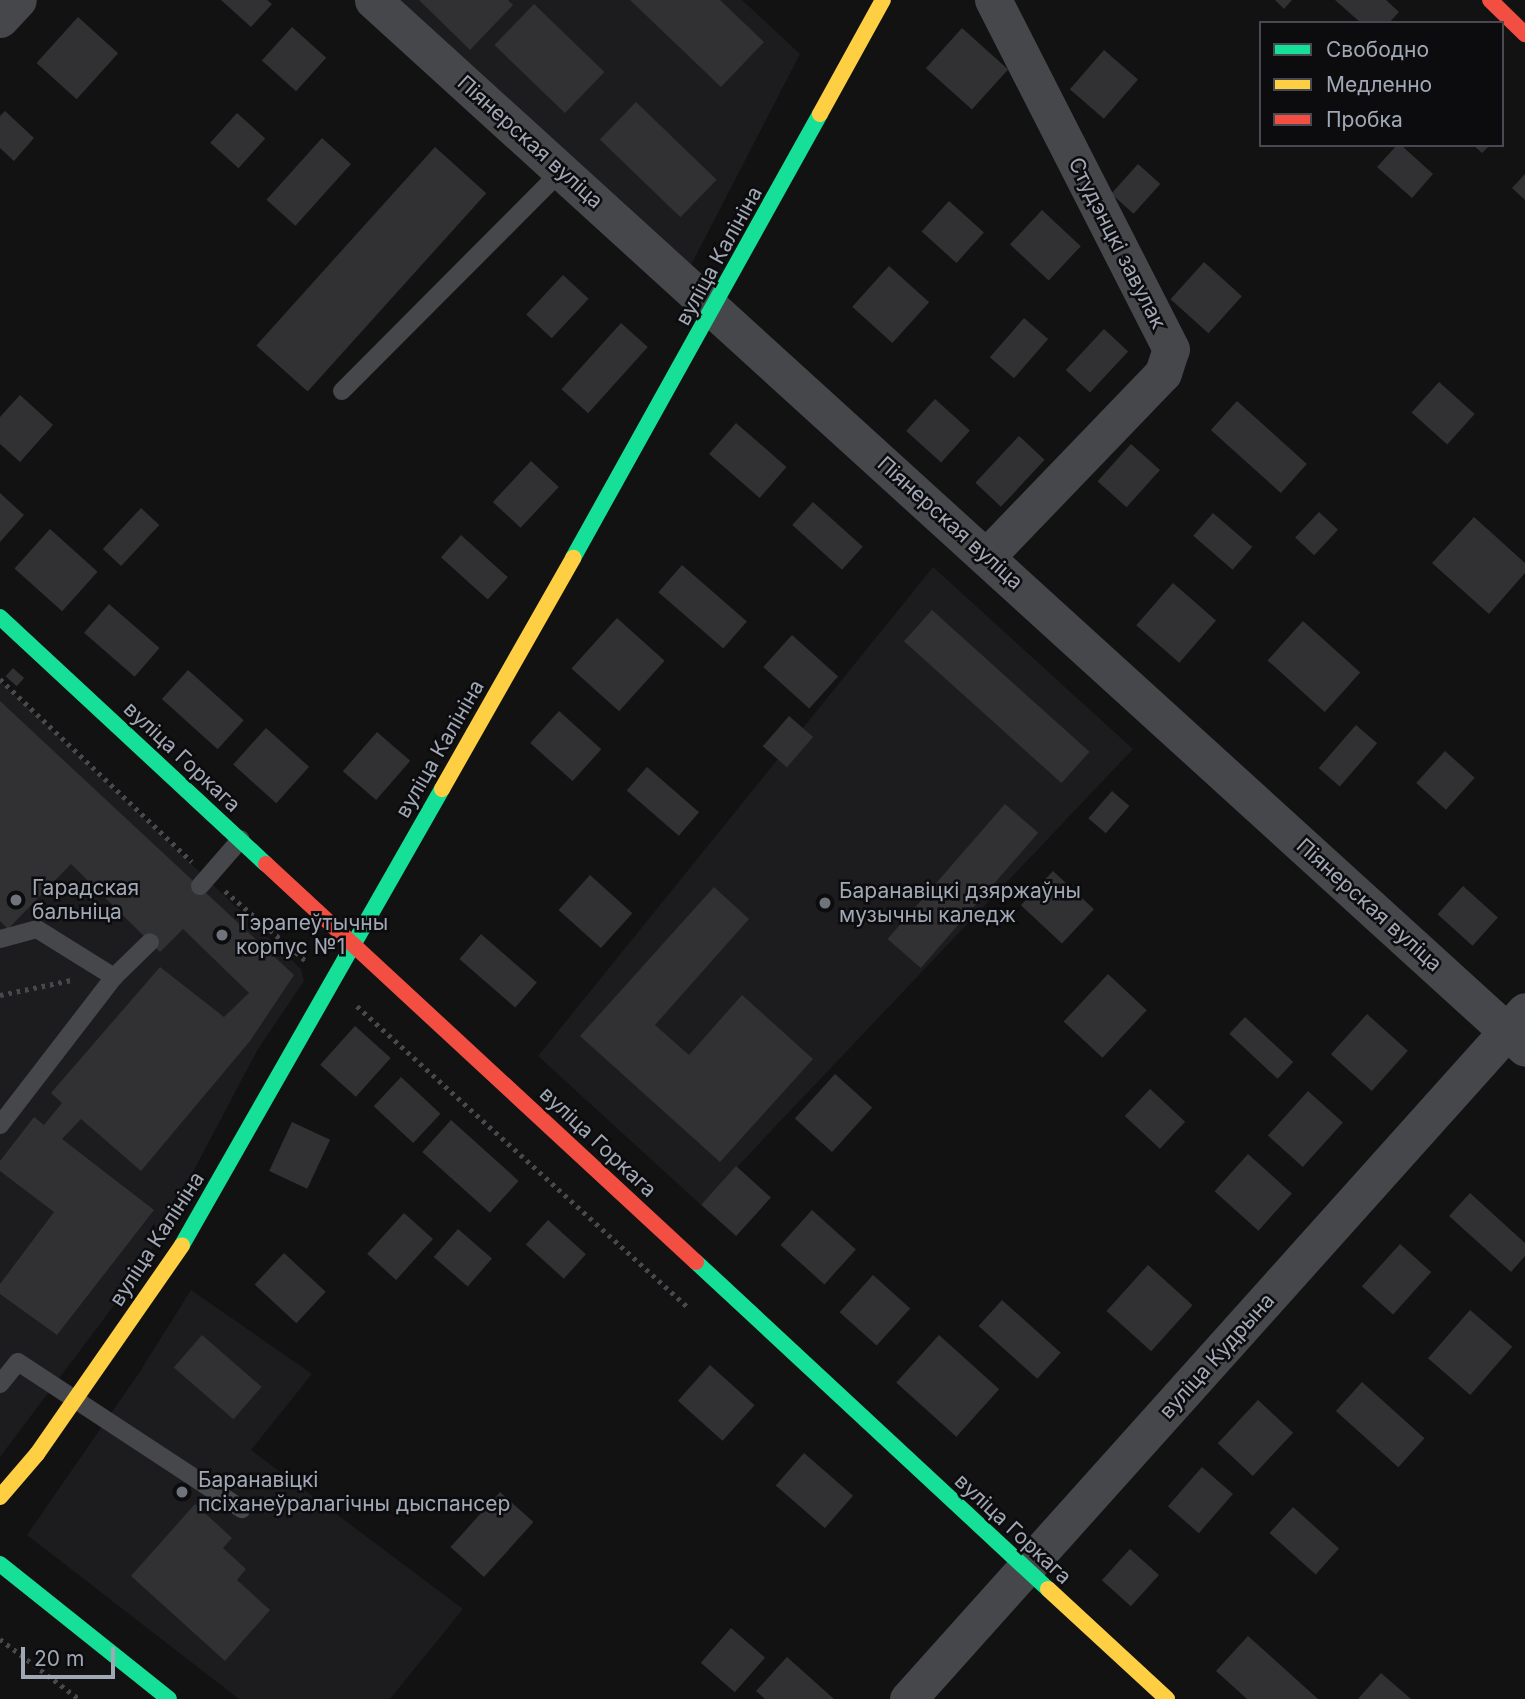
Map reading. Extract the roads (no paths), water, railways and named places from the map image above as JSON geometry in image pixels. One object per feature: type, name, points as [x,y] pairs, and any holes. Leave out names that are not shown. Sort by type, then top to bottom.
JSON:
[{"type":"street","points":[[0,19],[18,0]]},
{"type":"street","name":"Піянерская вуліца","points":[[373,0],[986,557],[1519,1030]]},
{"type":"street","name":"вуліца Калініна","points":[[0,1497],[37,1454],[190,1234],[714,309],[883,0]]},
{"type":"street","name":"Студэнцкі завулак","points":[[986,557],[1163,373],[1171,349],[993,0]]},
{"type":"street","points":[[1490,0],[1525,34]]},
{"type":"street","name":"вуліца Горкага","points":[[0,617],[1167,1699]]},
{"type":"street","name":"вуліца Кудрына","points":[[908,1699],[1519,1030]]},
{"type":"street","points":[[0,1564],[169,1699]]},
{"type":"lane","points":[[342,391],[561,171]]},
{"type":"lane","points":[[204,881],[241,839]]},
{"type":"lane","points":[[0,939],[37,929],[108,974]]},
{"type":"lane","points":[[0,1125],[108,974],[150,942]]},
{"type":"lane","points":[[0,1384],[18,1362],[242,1509]]},
{"type":"place","name":"Гарадская бальніца","points":[[16,900]]},
{"type":"place","name":"Баранавіцкі дзяржаўны музычны каледж","points":[[825,903]]},
{"type":"place","name":"Тэрапеўтычны корпус №1","points":[[222,935]]},
{"type":"place","name":"Баранавіцкі псіханеўралагічны дыспансер","points":[[182,1492]]}]
